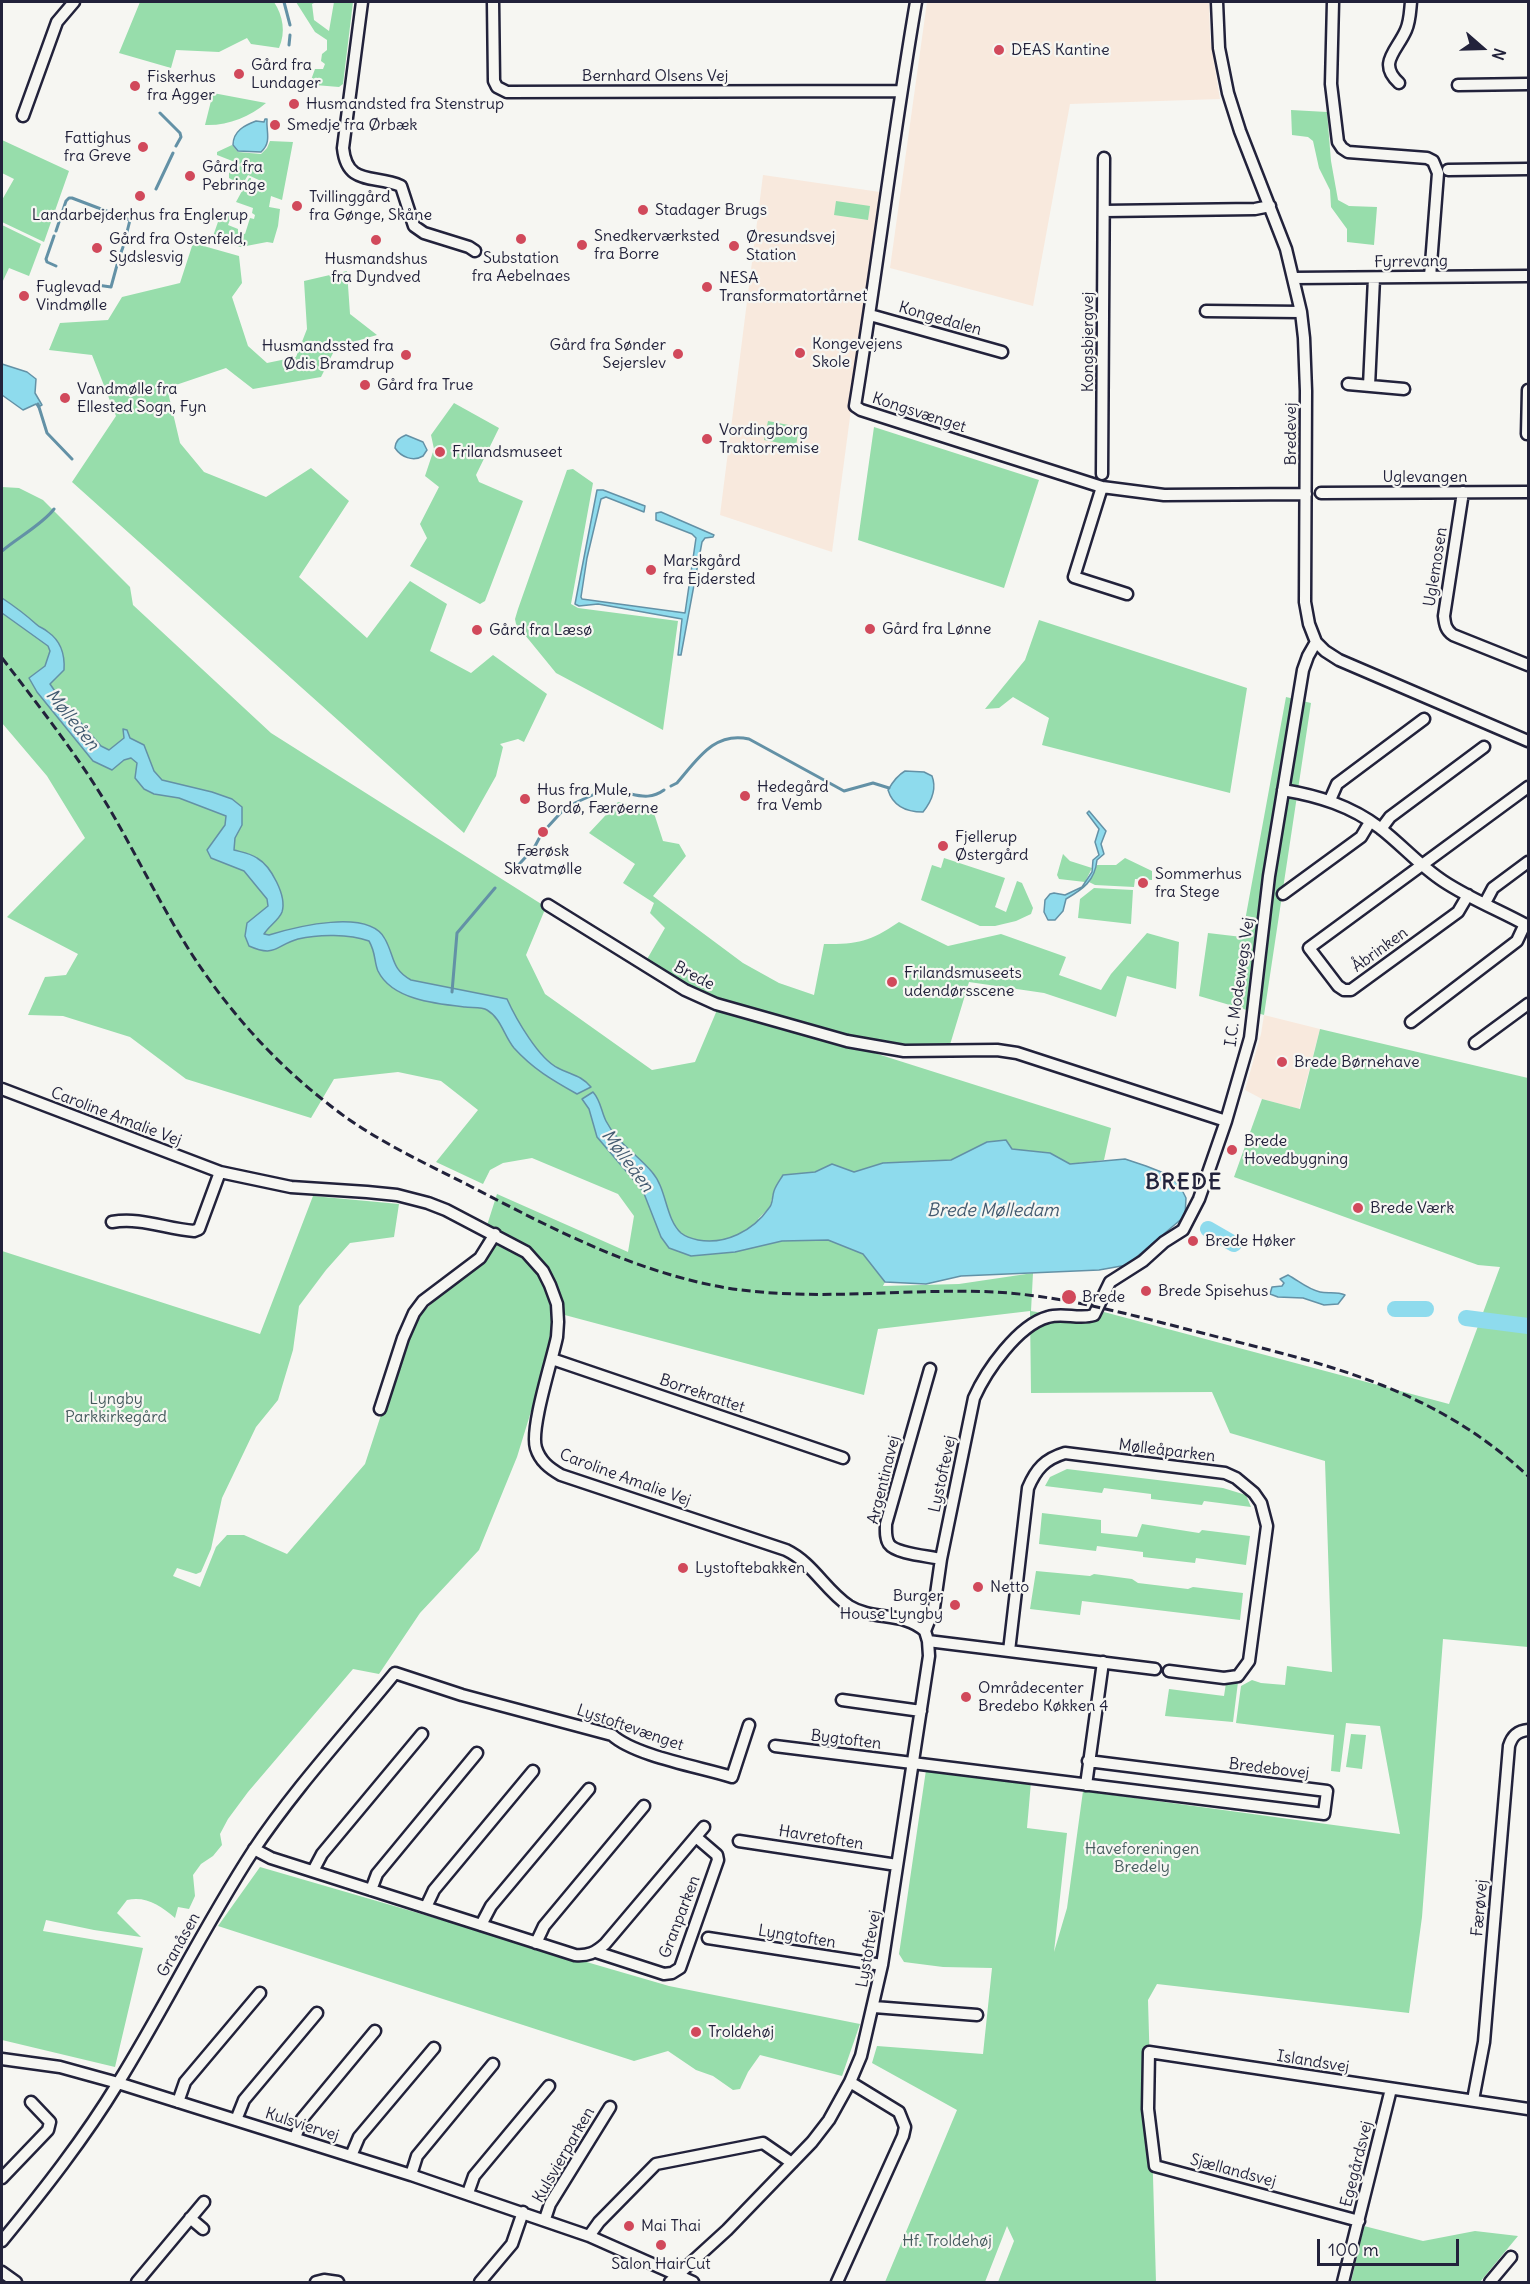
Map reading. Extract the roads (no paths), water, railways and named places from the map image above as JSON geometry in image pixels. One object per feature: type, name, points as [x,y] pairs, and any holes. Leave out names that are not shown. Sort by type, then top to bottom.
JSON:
[{"type":"street","points":[[23,116],[57,22],[74,2]]},
{"type":"street","points":[[362,2],[343,147],[344,161],[350,170],[360,177],[392,182],[401,186],[414,226],[424,233],[470,247],[475,251]]},
{"type":"street","name":"Bernhard Olsens Vej","points":[[493,2],[494,81],[497,87],[507,92],[901,91]]},
{"type":"street","name":"Kongsvænget","points":[[916,2],[855,406],[861,410],[1102,487],[1164,495],[1306,494]]},
{"type":"street","name":"Bredevej","points":[[1217,2],[1219,48],[1228,93],[1240,131],[1286,249],[1300,312],[1304,338],[1306,391],[1305,602],[1308,624],[1316,642]]},
{"type":"street","points":[[1334,2],[1331,84],[1338,142],[1348,152],[1427,158],[1436,166],[1438,173],[1430,277]]},
{"type":"street","points":[[1399,84],[1388,68],[1390,58],[1406,31],[1411,2]]},
{"type":"street","points":[[1458,85],[1528,84]]},
{"type":"street","name":"Kongsbjergvej","points":[[1102,474],[1104,159]]},
{"type":"street","points":[[1448,170],[1528,169]]},
{"type":"street","points":[[1104,210],[1255,210],[1270,206]]},
{"type":"street","name":"Fyrrevang","points":[[1293,278],[1528,276]]},
{"type":"street","points":[[1369,386],[1374,278]]},
{"type":"street","points":[[1206,312],[1300,312]]},
{"type":"street","name":"Kongedalen","points":[[870,315],[1002,352]]},
{"type":"street","points":[[1348,384],[1404,388]]},
{"type":"street","points":[[1527,434],[1528,390]]},
{"type":"street","points":[[1102,487],[1074,577],[1127,594]]},
{"type":"street","name":"Uglemosen","points":[[1463,492],[1444,616],[1445,625],[1453,635],[1528,665]]},
{"type":"street","name":"Uglevangen","points":[[1321,493],[1528,492]]},
{"type":"street","points":[[1316,642],[1338,660],[1528,741]]},
{"type":"street","name":"I.C. Modewegs Vej","points":[[1094,1315],[1110,1282],[1143,1261],[1164,1242],[1183,1230],[1199,1199],[1226,1121],[1250,1038],[1269,876],[1303,670],[1316,642]]},
{"type":"street","points":[[1330,800],[1337,784],[1424,719]]},
{"type":"street","points":[[1381,829],[1390,817],[1484,747]]},
{"type":"street","name":"Åbrinken","points":[[1468,895],[1458,912],[1351,990],[1344,990],[1338,986],[1309,948],[1528,788]]},
{"type":"street","points":[[1283,790],[1330,800],[1370,822],[1444,882],[1527,925],[1517,941],[1411,1022]]},
{"type":"street","points":[[1283,894],[1361,837],[1370,822]]},
{"type":"street","points":[[1485,903],[1493,888],[1528,862]]},
{"type":"street","name":"Brede","points":[[548,905],[685,990],[716,1004],[847,1041],[904,1051],[997,1050],[1017,1053],[1226,1121]]},
{"type":"street","points":[[1474,1043],[1528,1004]]},
{"type":"street","name":"Caroline Amalie Vej","points":[[2,1089],[220,1172],[291,1187],[367,1191],[436,1206],[495,1234],[526,1252],[543,1271],[557,1304],[558,1322],[552,1359],[535,1429],[535,1445],[548,1467],[561,1475],[786,1550],[804,1560],[840,1599],[851,1607],[863,1612],[917,1623],[926,1636]]},
{"type":"street","points":[[112,1222],[144,1221],[194,1231],[199,1229],[220,1172]]},
{"type":"street","points":[[380,1410],[403,1338],[414,1312],[423,1301],[480,1258],[495,1234]]},
{"type":"street","name":"Lystoftevej","points":[[674,2279],[728,2230],[812,2142],[829,2120],[850,2082],[861,2056],[882,1965],[929,1656],[926,1636],[934,1608],[941,1559],[974,1398],[981,1381],[993,1365],[1015,1341],[1040,1320],[1059,1315],[1086,1317],[1094,1315]]},
{"type":"street","name":"Borrekrattet","points":[[552,1359],[843,1458]]},
{"type":"street","name":"Argentinavej","points":[[930,1369],[886,1524],[886,1537],[889,1545],[897,1551],[941,1559]]},
{"type":"street","name":"Mølleåparken","points":[[1009,1652],[1028,1488],[1034,1474],[1042,1464],[1052,1457],[1065,1453],[1225,1473],[1236,1478],[1254,1493],[1261,1503],[1267,1526],[1249,1661],[1238,1676],[1231,1677],[1169,1671]]},
{"type":"street","points":[[926,1636],[1009,1652],[1155,1669]]},
{"type":"street","points":[[1086,1785],[1103,1662]]},
{"type":"street","name":"Lystoftevænget","points":[[395,1673],[462,1695],[612,1735],[619,1741],[658,1756],[732,1777],[749,1725]]},
{"type":"street","name":"Granåsen","points":[[2,2241],[41,2193],[118,2083],[215,1911],[254,1849],[279,1814],[395,1673]]},
{"type":"street","points":[[842,1700],[921,1711]]},
{"type":"street","name":"Færøvej","points":[[1473,2100],[1484,2042],[1509,1746],[1517,1732],[1528,1730]]},
{"type":"street","points":[[313,1871],[322,1854],[423,1734]]},
{"type":"street","name":"Bygtoften","points":[[775,1746],[913,1763]]},
{"type":"street","points":[[370,1890],[377,1874],[477,1753]]},
{"type":"street","name":"Bredebovej","points":[[913,1763],[1324,1814],[1327,1791],[1088,1761]]},
{"type":"street","points":[[426,1907],[434,1890],[533,1771]]},
{"type":"street","points":[[481,1925],[491,1906],[589,1789]]},
{"type":"street","points":[[536,1943],[544,1926],[644,1806]]},
{"type":"street","name":"Granparken","points":[[254,1849],[271,1858],[370,1890],[575,1955],[586,1956],[596,1952],[704,1827]]},
{"type":"street","name":"Granparken","points":[[596,1952],[664,1974],[672,1973],[680,1968],[718,1860],[717,1855],[696,1837]]},
{"type":"street","name":"Havretoften","points":[[740,1841],[897,1865]]},
{"type":"street","name":"Lyngtoften","points":[[708,1938],[882,1965]]},
{"type":"street","points":[[178,2102],[185,2082],[260,1994]]},
{"type":"street","points":[[874,2007],[977,2015]]},
{"type":"street","points":[[236,2120],[244,2100],[317,2013]]},
{"type":"street","points":[[295,2138],[302,2119],[375,2031]]},
{"type":"street","points":[[351,2156],[359,2137],[434,2048]]},
{"type":"street","name":"Islandsvej","points":[[1148,2109],[1149,2052],[1528,2109]]},
{"type":"street","name":"Kulsviervej","points":[[2,2059],[60,2067],[118,2083],[468,2193],[589,2236],[674,2279],[693,2283]]},
{"type":"street","points":[[411,2175],[417,2156],[493,2064]]},
{"type":"street","points":[[837,2283],[905,2127],[899,2112],[850,2082]]},
{"type":"street","points":[[468,2193],[474,2176],[549,2086]]},
{"type":"street","name":"Egegårdsvej","points":[[1343,2283],[1391,2088]]},
{"type":"street","points":[[2,2178],[48,2130],[50,2122],[31,2102]]},
{"type":"street","name":"Kulsvierparken","points":[[544,2219],[550,2204],[610,2107]]},
{"type":"street","name":"Sjællandsvej","points":[[1148,2109],[1155,2166],[1359,2221]]},
{"type":"street","points":[[589,2236],[656,2164],[763,2143],[792,2163]]},
{"type":"street","points":[[136,2283],[204,2202]]},
{"type":"street","points":[[480,2283],[512,2244],[523,2212]]},
{"type":"street","points":[[190,2218],[203,2229]]},
{"type":"street","points":[[1490,2283],[1511,2257]]},
{"type":"street","points":[[2,2272],[16,2283]]},
{"type":"street","points":[[316,2283],[324,2280],[338,2283]]},
{"type":"water","points":[[267,119],[268,137],[261,152],[238,151],[233,145],[237,132],[248,124],[256,121],[264,122]]},
{"type":"water","points":[[2,364],[27,372],[36,379],[35,393],[42,405],[38,407],[36,404],[23,410],[2,395]]},
{"type":"water","points":[[406,435],[423,442],[427,450],[423,456],[411,458],[404,456],[395,448],[397,441]]},
{"type":"water","points":[[597,490],[603,490],[645,506],[644,512],[606,497],[601,499],[587,558],[582,599],[685,613],[696,538],[692,534],[656,520],[656,513],[661,512],[714,535],[705,538],[702,542],[681,655],[678,655],[682,619],[598,604],[579,606],[575,604]]},
{"type":"water","points":[[2,598],[46,631],[59,644],[64,659],[64,670],[50,684],[101,746],[109,750],[124,738],[123,729],[127,730],[130,738],[144,745],[154,771],[162,780],[212,792],[232,799],[242,807],[242,825],[235,838],[234,850],[251,855],[268,868],[277,882],[282,898],[281,915],[264,934],[269,935],[331,922],[364,924],[376,930],[385,939],[397,967],[411,980],[507,999],[522,1027],[543,1056],[558,1068],[580,1078],[591,1087],[577,1094],[536,1068],[514,1048],[499,1022],[487,1010],[416,999],[394,988],[378,971],[369,941],[343,936],[324,936],[298,939],[271,951],[249,946],[245,936],[247,923],[268,906],[267,899],[244,871],[211,858],[207,850],[225,825],[226,816],[179,798],[154,794],[144,789],[135,778],[137,763],[131,758],[124,760],[112,770],[93,761],[37,692],[29,678],[45,666],[50,651],[48,646],[2,613]]},
{"type":"water","points":[[905,771],[924,772],[932,776],[934,786],[932,795],[923,812],[901,807],[890,796],[888,790]]},
{"type":"water","points":[[1089,811],[1106,831],[1101,844],[1104,854],[1097,860],[1094,874],[1087,884],[1066,899],[1063,911],[1055,920],[1048,920],[1044,912],[1045,900],[1050,894],[1065,895],[1082,887],[1092,872],[1093,860],[1099,855],[1095,842],[1099,829],[1087,813]]},
{"type":"water","name":"Brede Mølledam","points":[[593,1092],[611,1129],[657,1179],[676,1227],[681,1233],[698,1240],[728,1238],[747,1230],[770,1206],[773,1193],[783,1175],[815,1172],[832,1164],[854,1172],[883,1163],[951,1160],[987,1142],[1006,1140],[1012,1149],[1050,1153],[1070,1164],[1125,1159],[1169,1175],[1180,1186],[1186,1198],[1185,1216],[1127,1265],[1099,1270],[961,1276],[926,1284],[885,1282],[863,1254],[828,1240],[782,1241],[735,1252],[691,1256],[669,1248],[661,1237],[643,1191],[597,1137],[589,1109],[582,1099]]},
{"type":"water","points":[[1288,1275],[1315,1291],[1345,1295],[1338,1304],[1324,1305],[1303,1298],[1278,1297],[1270,1294],[1272,1287],[1282,1286],[1284,1283],[1280,1279]]},
{"type":"waterway","points":[[284,2],[290,25]]},
{"type":"waterway","points":[[289,45],[290,35]]},
{"type":"waterway","points":[[160,113],[180,133],[181,137],[176,146]]},
{"type":"waterway","points":[[156,189],[173,153]]},
{"type":"waterway","points":[[56,231],[66,201],[72,198],[130,220],[124,244]]},
{"type":"waterway","points":[[54,236],[46,259],[47,262],[56,266]]},
{"type":"waterway","points":[[118,261],[123,247]]},
{"type":"waterway","points":[[97,285],[111,287],[117,265]]},
{"type":"waterway","points":[[38,404],[47,433],[72,459]]},
{"type":"waterway","points":[[2,551],[54,509]]},
{"type":"waterway","points":[[671,786],[677,783],[707,749],[726,739],[737,738],[749,739],[844,791],[873,783],[889,788]]},
{"type":"waterway","points":[[631,794],[648,796],[664,790]]},
{"type":"waterway","points":[[544,831],[566,807],[597,793]]},
{"type":"waterway","points":[[511,873],[534,848],[542,833]]},
{"type":"waterway","points":[[452,992],[457,933],[495,888]]},
{"type":"waterway","name":"Mølleåen","points":[[1208,1229],[1234,1244]]},
{"type":"waterway","name":"Mølleåen","points":[[1395,1309],[1426,1309]]},
{"type":"waterway","name":"Mølleåen","points":[[1466,1318],[1528,1326]]},
{"type":"railway","points":[[2,658],[84,769],[109,808],[180,935],[220,995],[270,1052],[307,1087],[343,1116],[396,1148],[563,1233],[627,1260],[693,1281],[727,1288],[794,1294],[961,1291],[1046,1297],[1120,1312],[1285,1354],[1371,1381],[1412,1398],[1452,1419],[1490,1445],[1528,1476]]},
{"type":"place","name":"DEAS Kantine","points":[[999,50]]},
{"type":"place","name":"Gård fra Lundager","points":[[239,74]]},
{"type":"place","name":"Fiskerhus fra Agger","points":[[135,86]]},
{"type":"place","name":"Husmandsted fra Stenstrup","points":[[294,104]]},
{"type":"place","name":"Smedje fra Ørbæk","points":[[275,125]]},
{"type":"place","name":"Fattighus fra Greve","points":[[143,147]]},
{"type":"place","name":"Gård fra Pebringe","points":[[190,176]]},
{"type":"place","name":"Landarbejderhus fra Englerup","points":[[140,196]]},
{"type":"place","name":"Tvillinggård fra Gønge, Skåne","points":[[297,206]]},
{"type":"place","name":"Stadager Brugs","points":[[643,210]]},
{"type":"place","name":"Substation fra Aebelnaes","points":[[521,239]]},
{"type":"place","name":"Husmandshus fra Dyndved","points":[[376,240]]},
{"type":"place","name":"Snedkerværksted fra Borre","points":[[582,245]]},
{"type":"place","name":"Øresundsvej Station","points":[[734,246]]},
{"type":"place","name":"Gård fra Ostenfeld, Sydslesvig","points":[[97,248]]},
{"type":"place","name":"NESA Transformatortårnet","points":[[707,287]]},
{"type":"place","name":"Fuglevad Vindmølle","points":[[24,296]]},
{"type":"place","name":"Kongevejens Skole","points":[[800,353]]},
{"type":"place","name":"Gård fra Sønder Sejerslev","points":[[678,354]]},
{"type":"place","name":"Husmandssted fra Ødis Bramdrup","points":[[406,355]]},
{"type":"place","name":"Gård fra True","points":[[365,385]]},
{"type":"place","name":"Vandmølle fra Ellested Sogn, Fyn","points":[[65,398]]},
{"type":"place","name":"Vordingborg Traktorremise","points":[[707,439]]},
{"type":"place","name":"Frilandsmuseet","points":[[440,452]]},
{"type":"place","name":"Marskgård fra Ejdersted","points":[[651,570]]},
{"type":"place","name":"Gård fra Lønne","points":[[870,629]]},
{"type":"place","name":"Gård fra Læsø","points":[[477,630]]},
{"type":"place","name":"Hedegård fra Vemb","points":[[745,796]]},
{"type":"place","name":"Hus fra Mule, Bordø, Færøerne","points":[[525,799]]},
{"type":"place","name":"Færøsk Skvatmølle","points":[[543,832]]},
{"type":"place","name":"Fjellerup Østergård","points":[[943,846]]},
{"type":"place","name":"Sommerhus fra Stege","points":[[1143,883]]},
{"type":"place","name":"Frilandsmuseets udendørsscene","points":[[892,982]]},
{"type":"place","name":"Brede Børnehave","points":[[1282,1062]]},
{"type":"place","name":"Brede Hovedbygning","points":[[1232,1150]]},
{"type":"place","name":"Brede Værk","points":[[1358,1208]]},
{"type":"place","name":"Brede Høker","points":[[1193,1241]]},
{"type":"place","name":"Brede Spisehus","points":[[1146,1291]]},
{"type":"place","name":"Brede","points":[[1069,1297]]},
{"type":"place","name":"Lystoftebakken","points":[[683,1568]]},
{"type":"place","name":"Netto","points":[[978,1587]]},
{"type":"place","name":"Burger House Lyngby","points":[[955,1605]]},
{"type":"place","name":"Områdecenter Bredebo Køkken 4","points":[[966,1697]]},
{"type":"place","name":"Troldehøj","points":[[696,2032]]},
{"type":"place","name":"Mai Thai","points":[[629,2226]]},
{"type":"place","name":"Salon HairCut","points":[[661,2245]]},
{"type":"district","name":"BREDE","points":[[1184,1183]]},
{"type":"park label","name":"Lyngby Parkkirkegård","points":[[116,1408]]},
{"type":"park label","name":"Haveforeningen Bredely","points":[[1142,1858]]},
{"type":"park label","name":"Hf. Troldehøj","points":[[947,2241]]}]
